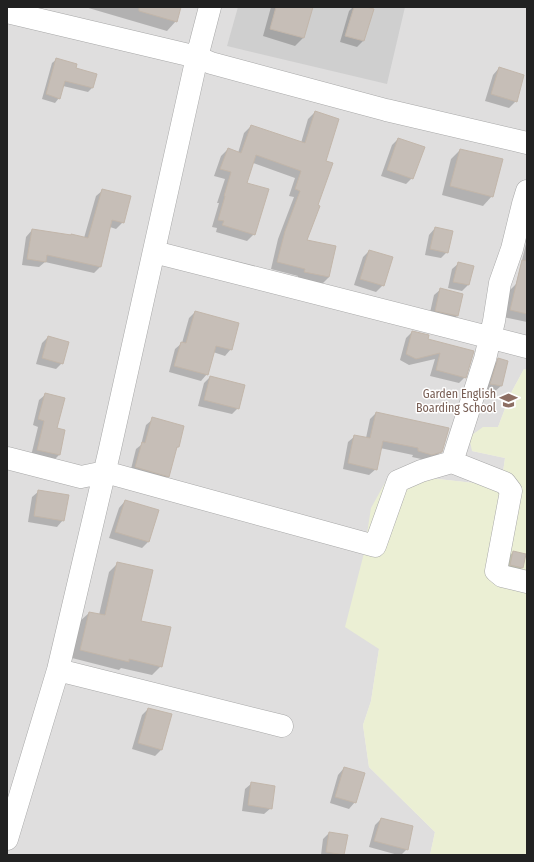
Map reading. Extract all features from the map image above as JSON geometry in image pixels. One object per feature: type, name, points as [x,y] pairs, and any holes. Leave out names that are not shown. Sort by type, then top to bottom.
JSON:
[{"type":"street","points":[[7,840],[58,670],[105,472],[197,57],[210,7]]},
{"type":"street","points":[[7,12],[197,57],[211,63],[386,110],[527,143]]},
{"type":"street","points":[[452,462],[491,338],[500,283],[512,249],[527,191]]},
{"type":"street","points":[[154,252],[527,347]]},
{"type":"street","points":[[7,458],[81,477],[105,472],[375,546],[398,481],[421,471],[452,462],[505,483],[511,491],[496,571],[502,576],[527,582]]},
{"type":"street","points":[[58,670],[282,726]]},
{"type":"shaded area","points":[[7,7],[527,7],[527,370],[524,369],[511,393],[498,427],[483,427],[472,451],[505,458],[501,486],[420,477],[379,649],[371,701],[363,725],[369,767],[435,832],[430,855],[7,855]]},
{"type":"shaded area","points":[[238,7],[405,7],[387,84],[227,46]]},
{"type":"green space","points":[[524,369],[527,370],[527,855],[430,855],[435,832],[369,767],[363,725],[371,701],[379,649],[345,627],[364,553],[371,508],[391,472],[420,477],[501,486],[505,458],[472,451],[469,437],[483,427],[498,427],[511,393]]},
{"type":"building","points":[[139,7],[181,7],[177,22],[139,11]]},
{"type":"building","points":[[276,7],[313,7],[304,38],[270,29]]},
{"type":"building","points":[[354,7],[374,9],[364,41],[345,36]]},
{"type":"building","points":[[56,58],[77,64],[76,68],[97,74],[93,88],[65,81],[60,99],[46,94]]},
{"type":"building","points":[[499,67],[524,75],[517,102],[491,94]]},
{"type":"building","points":[[315,111],[339,119],[326,161],[333,163],[318,205],[320,206],[307,240],[336,246],[329,277],[304,272],[305,269],[277,262],[285,231],[300,191],[295,189],[301,171],[256,155],[247,183],[269,189],[255,235],[222,225],[224,221],[218,220],[231,172],[220,169],[228,148],[241,153],[251,125],[305,143]]},
{"type":"building","points":[[398,138],[425,147],[413,179],[387,170]]},
{"type":"building","points":[[460,149],[503,159],[493,197],[450,186]]},
{"type":"building","points":[[102,189],[131,196],[124,223],[112,220],[101,267],[47,255],[46,262],[27,259],[32,229],[71,234],[88,238]]},
{"type":"building","points":[[435,227],[453,231],[448,253],[430,249]]},
{"type":"building","points":[[369,250],[393,257],[384,286],[360,279]]},
{"type":"building","points":[[522,260],[527,261],[527,314],[510,310]]},
{"type":"building","points":[[458,262],[474,266],[469,285],[453,282]]},
{"type":"building","points":[[440,288],[463,294],[458,316],[435,311]]},
{"type":"building","points":[[195,311],[239,323],[232,350],[216,346],[208,375],[174,366],[181,342],[186,343]]},
{"type":"building","points":[[412,331],[429,335],[428,339],[474,351],[466,378],[436,370],[440,353],[416,359],[406,354]]},
{"type":"building","points":[[48,336],[69,342],[63,364],[42,358]]},
{"type":"building","points":[[498,358],[508,361],[502,386],[490,384]]},
{"type":"building","points":[[210,376],[245,385],[239,409],[204,400]]},
{"type":"building","points":[[45,393],[65,398],[57,428],[65,430],[60,455],[37,450],[44,421],[38,419]]},
{"type":"building","points":[[376,412],[449,428],[442,452],[432,455],[418,451],[418,448],[383,441],[377,470],[348,463],[354,435],[370,438]]},
{"type":"building","points":[[152,417],[184,426],[169,477],[135,467],[142,442],[145,443]]},
{"type":"building","points":[[38,490],[69,495],[64,521],[34,516]]},
{"type":"building","points":[[125,500],[159,510],[149,542],[115,532]]},
{"type":"building","points":[[513,551],[526,554],[523,568],[510,565]]},
{"type":"building","points":[[117,562],[153,570],[141,621],[171,627],[162,667],[129,659],[129,662],[80,650],[89,612],[105,615]]},
{"type":"building","points":[[148,708],[172,714],[162,750],[138,743]]},
{"type":"building","points":[[344,767],[365,773],[356,803],[335,797]]},
{"type":"building","points":[[251,782],[275,786],[272,809],[248,805]]},
{"type":"building","points":[[381,818],[413,826],[408,850],[374,841]]},
{"type":"building","points":[[329,832],[348,835],[344,855],[326,852]]},
{"type":"place","name":"Garden English Boarding School","points":[[509,401]]}]
